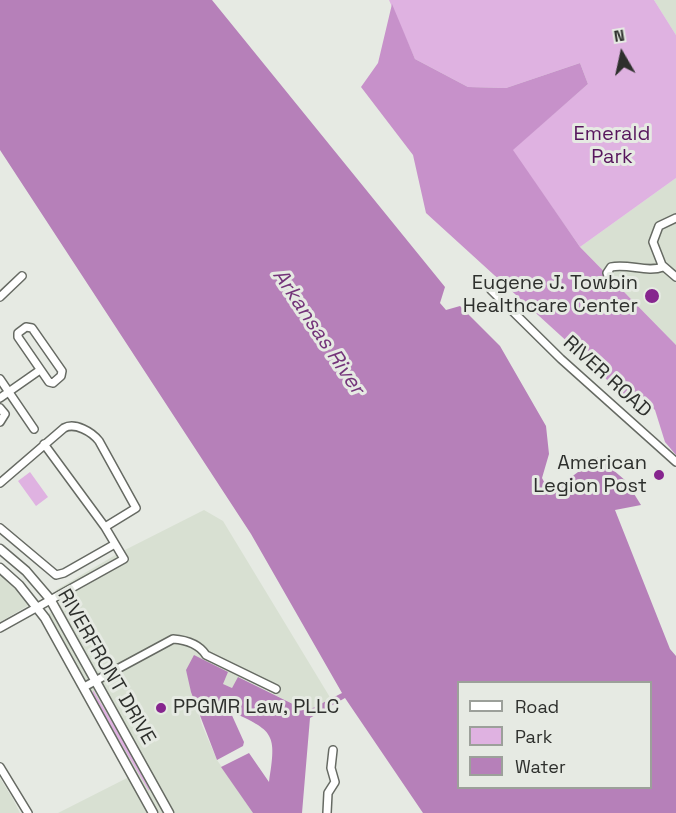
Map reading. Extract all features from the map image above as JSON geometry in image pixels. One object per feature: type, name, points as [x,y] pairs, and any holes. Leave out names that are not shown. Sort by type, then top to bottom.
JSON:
[{"type":"street","points":[[676,218],[662,224],[653,237],[654,251],[663,267],[676,277]]},
{"type":"street","points":[[610,282],[607,273],[611,267],[628,265],[656,269],[663,267]]},
{"type":"street","points":[[0,297],[22,276]]},
{"type":"street","name":"RIVER ROAD","points":[[491,290],[561,360],[676,462]]},
{"type":"street","points":[[26,327],[32,328],[62,371],[62,376],[49,382],[40,370],[18,337],[18,333],[26,327]]},
{"type":"street","points":[[0,398],[40,370]]},
{"type":"street","points":[[0,380],[34,429]]},
{"type":"street","points":[[0,408],[5,414],[0,422]]},
{"type":"street","points":[[0,483],[69,425],[94,435],[136,508],[105,527]]},
{"type":"street","points":[[0,628],[124,559],[105,527],[45,444]]},
{"type":"street","points":[[0,528],[56,575],[64,573],[115,544]]},
{"type":"street","name":"RIVERFRONT DRIVE","points":[[0,549],[27,571],[50,599],[169,813]]},
{"type":"street","name":"RIVERFRONT DRIVE","points":[[0,568],[37,607],[153,813]]},
{"type":"street","points":[[84,687],[173,639],[185,640],[200,648],[206,655],[276,689]]},
{"type":"street","points":[[327,813],[328,792],[335,782],[332,768],[333,750]]},
{"type":"street","points":[[0,767],[28,813]]},
{"type":"shaded area","points":[[654,0],[676,0],[676,35]]},
{"type":"shaded area","points":[[392,4],[415,59],[468,87],[506,88],[580,63],[588,84],[513,150],[580,247],[676,345],[676,455],[665,442],[655,410],[636,392],[622,396],[594,366],[426,213],[413,155],[361,87],[378,63]]},
{"type":"shaded area","name":"Eugene J. Towbin Healthcare Center","points":[[676,178],[676,345],[580,247]]},
{"type":"shaded area","points":[[204,510],[223,521],[331,699],[307,711],[239,677],[232,688],[186,670],[202,725],[217,760],[253,813],[58,813],[129,777],[42,619],[60,605],[56,590],[117,554]]},
{"type":"shaded area","points":[[0,573],[11,581],[29,605],[0,622]]},
{"type":"shaded area","points":[[0,778],[13,799],[20,813],[0,813]]},
{"type":"green space","name":"Emerald Park","points":[[389,0],[654,0],[676,35],[676,178],[580,247],[512,150],[588,84],[580,63],[506,88],[468,87],[415,59]]},
{"type":"green space","points":[[30,472],[48,497],[36,506],[18,481]]},
{"type":"green space","points":[[93,690],[150,785],[149,791],[93,696]]},
{"type":"water","name":"Arkansas River","points":[[0,0],[212,0],[445,287],[440,303],[446,310],[460,306],[500,346],[546,426],[549,454],[542,478],[550,493],[598,457],[626,481],[641,505],[615,510],[670,649],[676,656],[676,813],[423,813],[345,698],[310,718],[302,813],[253,813],[221,767],[249,753],[269,782],[272,743],[264,729],[230,711],[244,742],[243,746],[217,760],[191,692],[186,670],[194,655],[228,672],[223,684],[232,688],[238,677],[307,711],[342,693],[251,534],[0,150]]},
{"type":"place","name":"Eugene J. Towbin Healthcare Center","points":[[652,296]]},
{"type":"place","name":"American Legion Post","points":[[659,475]]},
{"type":"place","name":"PPGMR Law, PLLC","points":[[161,708]]}]
